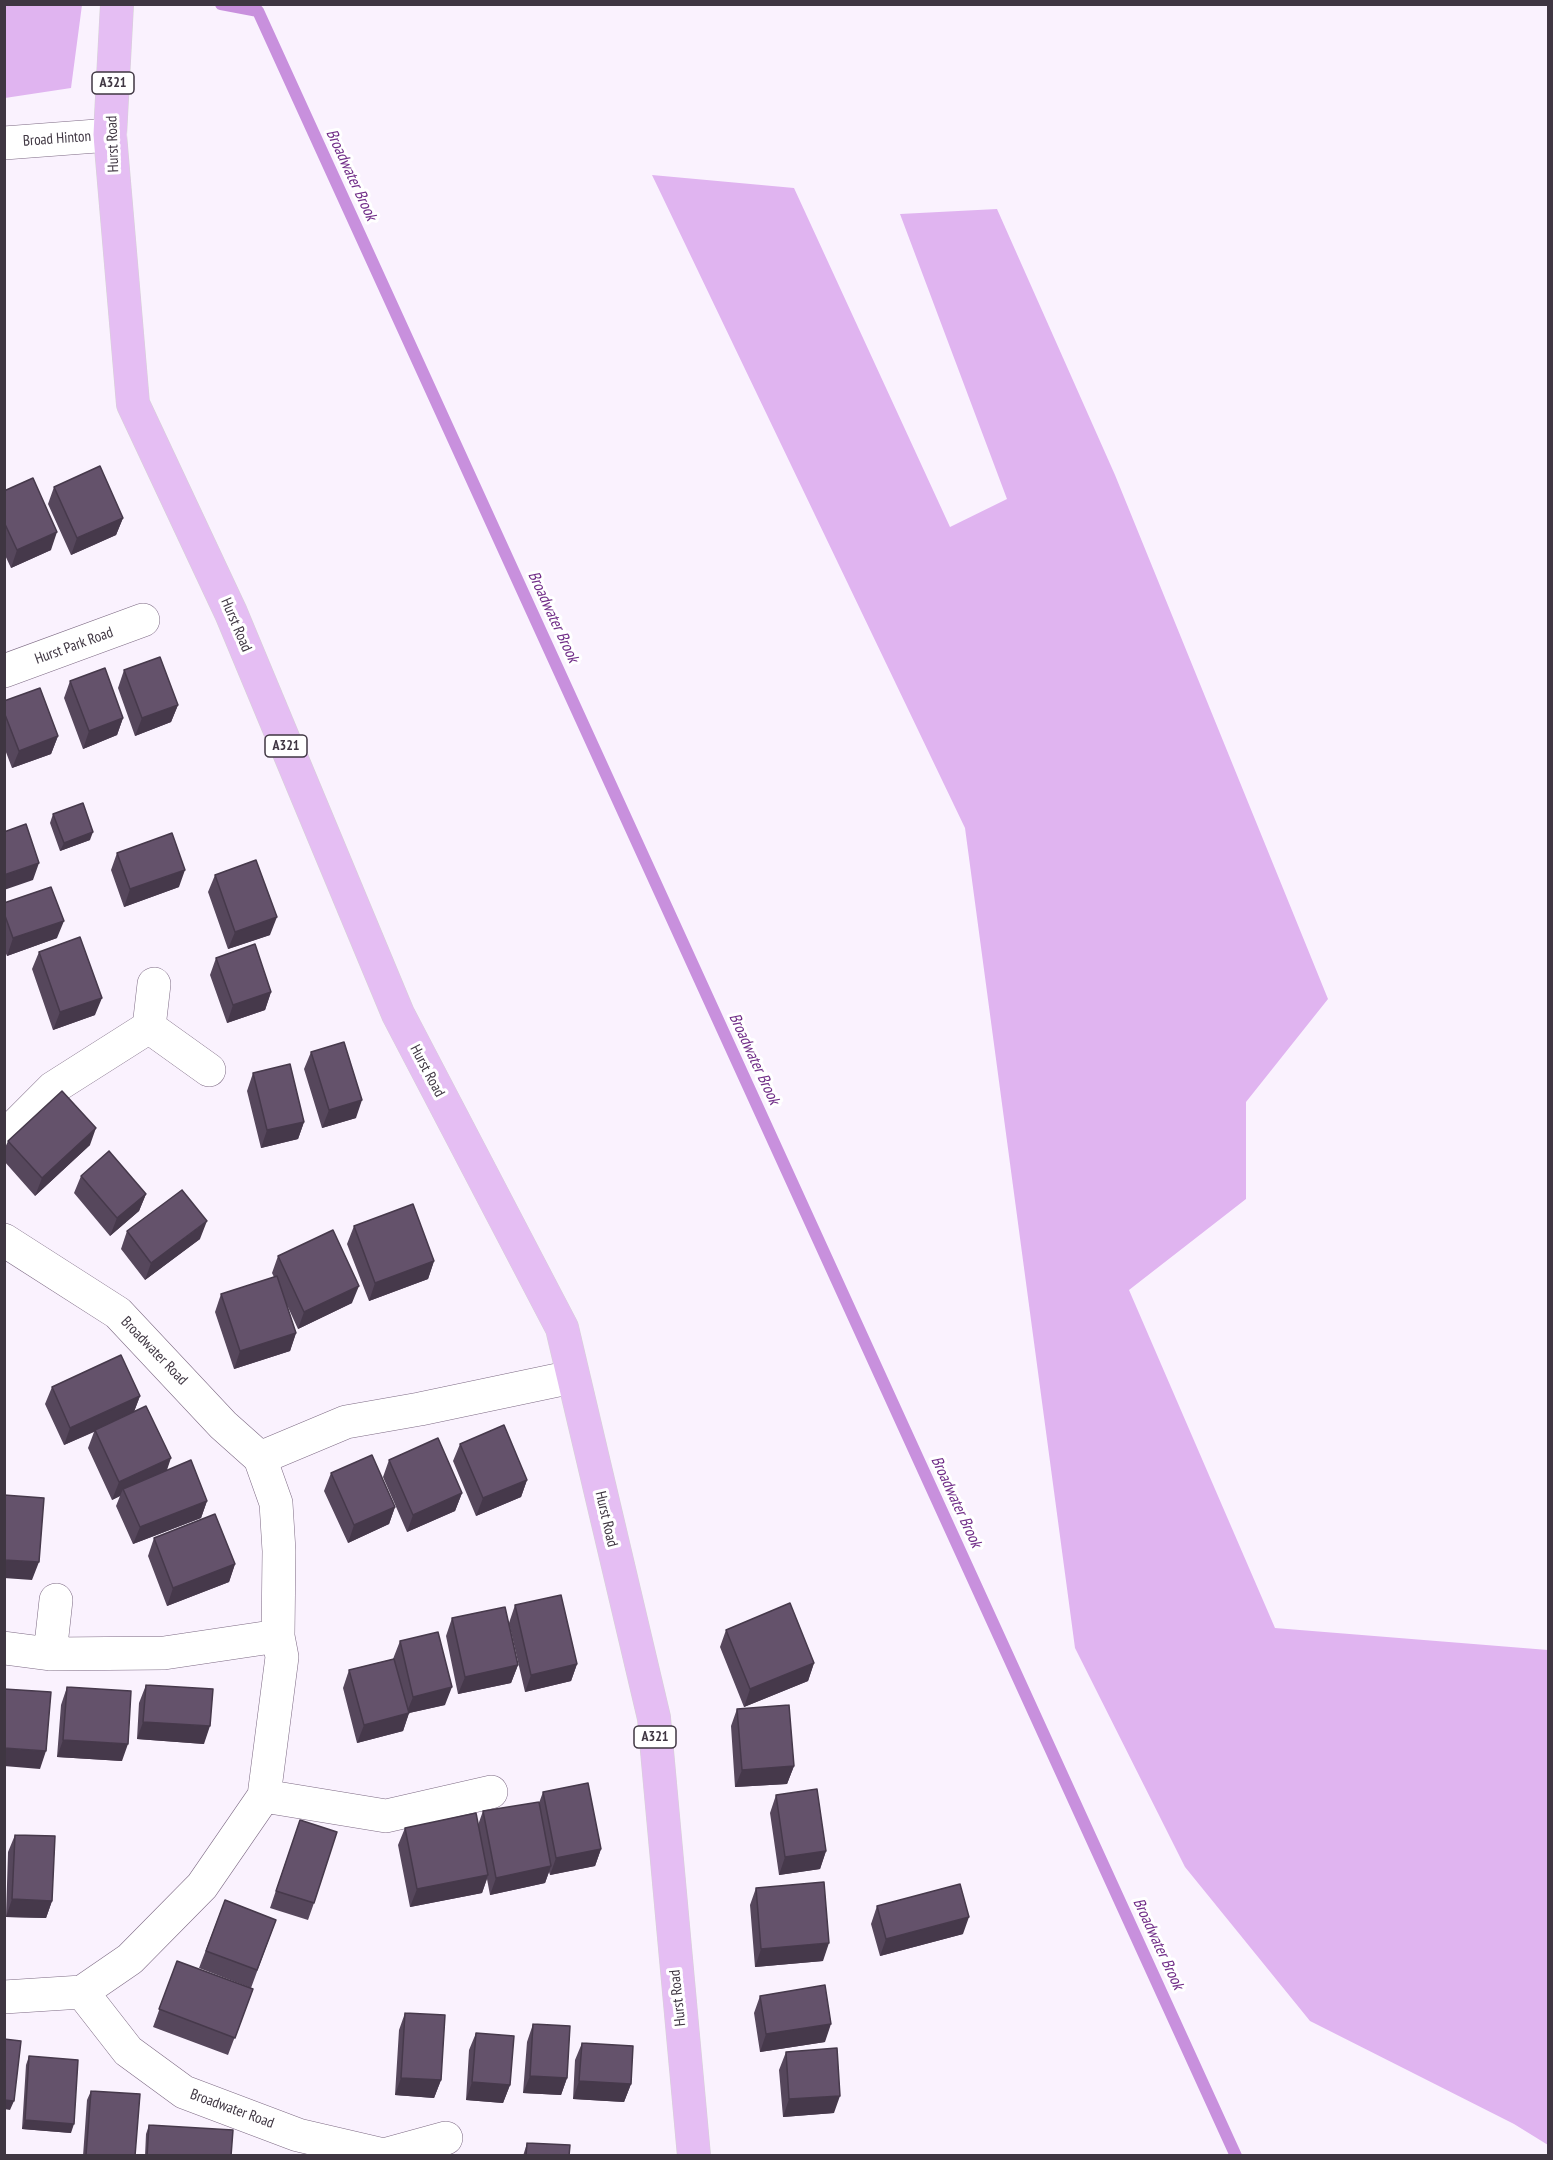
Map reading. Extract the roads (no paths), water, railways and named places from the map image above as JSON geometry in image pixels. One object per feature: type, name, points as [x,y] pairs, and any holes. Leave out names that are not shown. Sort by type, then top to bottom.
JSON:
[{"type":"main road","name":"Hurst Road","points":[[116,18],[110,135],[133,405],[231,613],[398,1014],[562,1328],[654,1718],[694,2156]]},
{"type":"street","name":"Broad Hinton","points":[[4,143],[110,135]]},
{"type":"street","name":"Hurst Park Road","points":[[4,671],[142,620]]},
{"type":"street","points":[[149,1027],[154,984]]},
{"type":"street","points":[[149,1027],[209,1070]]},
{"type":"street","points":[[4,1137],[53,1088],[149,1027]]},
{"type":"street","name":"Broadwater Road","points":[[4,1240],[118,1313],[223,1425],[260,1458],[276,1503],[279,1551],[278,1636],[282,1657],[264,1796],[202,1886],[130,1959],[82,1992],[128,2051],[184,2092],[298,2135],[384,2155],[446,2138]]},
{"type":"street","points":[[260,1458],[346,1422],[420,1410],[572,1377]]},
{"type":"street","points":[[50,1654],[56,1600]]},
{"type":"street","points":[[4,1648],[50,1654],[164,1653],[278,1636]]},
{"type":"street","points":[[264,1796],[386,1816],[491,1792]]},
{"type":"street","points":[[4,1997],[82,1992]]},
{"type":"waterway","name":"Broadwater Brook","points":[[221,4],[258,11],[1236,2156]]}]
